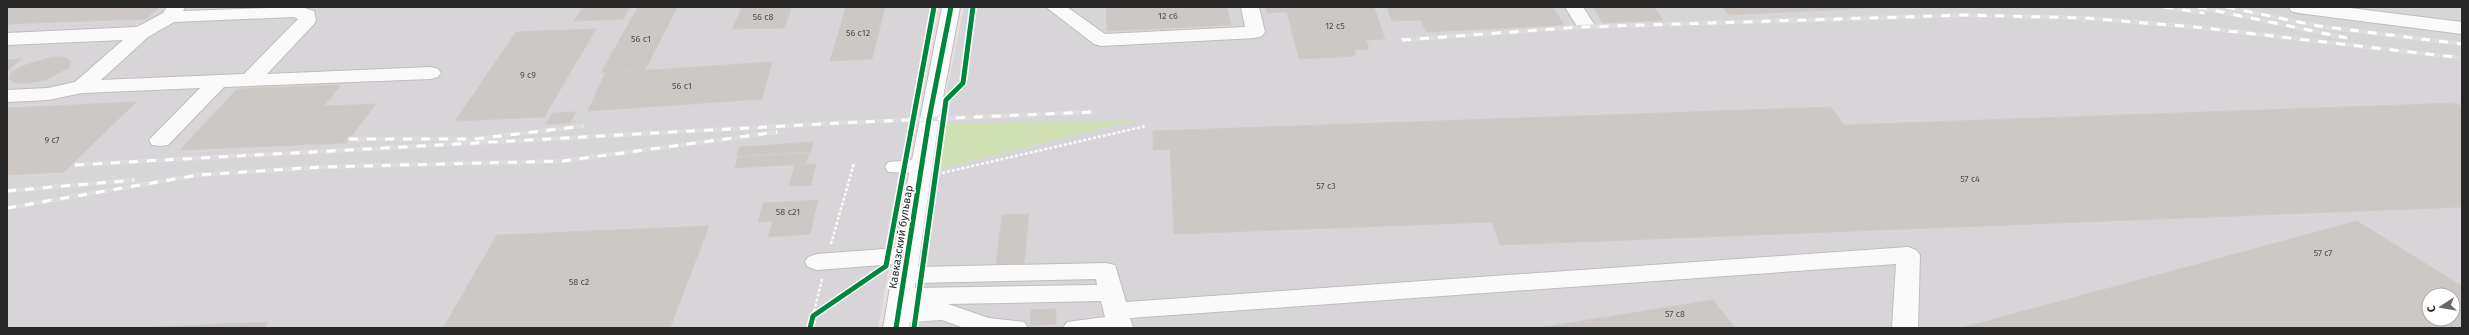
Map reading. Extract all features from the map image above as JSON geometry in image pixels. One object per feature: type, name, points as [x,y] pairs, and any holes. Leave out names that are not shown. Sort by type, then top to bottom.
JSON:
[{"type":"street","name":"Кавказский бульвар","points":[[903,297],[929,170],[951,7]]},
{"type":"street","points":[[1056,7],[1087,32],[1101,40],[1255,32],[1250,7]]},
{"type":"street","points":[[1574,7],[1585,24]]},
{"type":"street","points":[[2298,7],[2462,28]]},
{"type":"street","points":[[2398,7],[2410,22]]},
{"type":"street","points":[[82,87],[141,33],[173,12],[295,12],[307,15],[307,20],[250,80]]},
{"type":"street","points":[[7,39],[141,33]]},
{"type":"street","points":[[7,96],[48,94],[82,87],[430,73]]},
{"type":"street","points":[[160,140],[218,82]]},
{"type":"street","points":[[896,167],[929,170]]},
{"type":"street","points":[[903,297],[1115,307],[1908,255],[1905,328]]},
{"type":"street","points":[[821,262],[903,297],[987,326],[1015,328]]},
{"type":"street","points":[[903,297],[977,270],[1106,271],[1115,307]]},
{"type":"street","points":[[903,297],[945,326],[951,328]]},
{"type":"street","points":[[1076,328],[1115,307]]},
{"type":"path","points":[[929,170],[1146,126]]},
{"type":"path","points":[[813,316],[821,262],[854,163]]},
{"type":"shaded area","points":[[7,7],[936,7],[878,328],[7,328]]},
{"type":"shaded area","points":[[964,7],[2462,7],[2462,328],[918,328],[947,90]]},
{"type":"green space","points":[[1135,120],[938,169],[946,124]]},
{"type":"building","points":[[7,7],[128,7],[114,20],[7,24]]},
{"type":"building","points":[[128,7],[159,7],[146,19],[114,20]]},
{"type":"building","points":[[583,7],[630,7],[623,19],[574,21]]},
{"type":"building","points":[[638,7],[677,7],[645,70],[601,73]]},
{"type":"building","points":[[742,7],[792,7],[784,28],[732,29]]},
{"type":"building","points":[[846,7],[885,7],[872,59],[830,61]]},
{"type":"building","points":[[1106,7],[1227,7],[1231,25],[1107,31]]},
{"type":"building","points":[[1266,7],[1374,7],[1385,39],[1366,40],[1369,49],[1354,50],[1356,56],[1299,59],[1287,12],[1267,13]]},
{"type":"building","points":[[1387,7],[1553,7],[1564,25],[1426,32],[1421,20],[1392,21]]},
{"type":"building","points":[[1593,7],[1654,7],[1663,20],[1603,23]]},
{"type":"building","points":[[1723,7],[1888,7],[1729,15]]},
{"type":"building","points":[[596,29],[544,117],[455,121],[516,32]]},
{"type":"building","points":[[52,57],[65,57],[71,61],[70,67],[45,80],[29,83],[16,83],[9,79],[11,73],[22,66]]},
{"type":"building","points":[[21,59],[9,69],[7,69],[7,60]]},
{"type":"building","points":[[772,62],[762,99],[588,111],[605,73]]},
{"type":"building","points":[[341,85],[324,106],[376,104],[346,143],[180,150],[237,89]]},
{"type":"building","points":[[136,102],[64,172],[7,175],[7,108]]},
{"type":"building","points":[[2456,103],[2462,107],[2462,207],[1500,245],[1464,139],[1153,150],[1153,131],[1831,107],[1844,125]]},
{"type":"building","points":[[576,112],[570,123],[546,124],[553,113]]},
{"type":"building","points":[[1464,139],[1492,222],[1174,234],[1170,149]]},
{"type":"building","points":[[813,142],[811,152],[736,156],[740,147]]},
{"type":"building","points":[[809,153],[806,164],[735,168],[738,157]]},
{"type":"building","points":[[816,164],[811,185],[789,186],[795,165]]},
{"type":"building","points":[[818,200],[810,234],[768,237],[773,221],[758,222],[763,203]]},
{"type":"building","points":[[1029,214],[1024,264],[996,265],[1002,215]]},
{"type":"building","points":[[2357,221],[2462,286],[2462,328],[1961,328]]},
{"type":"building","points":[[709,226],[670,328],[443,328],[497,235]]},
{"type":"building","points":[[1713,300],[1735,328],[1538,328]]},
{"type":"building","points":[[1056,309],[1056,324],[1030,326],[1031,310]]},
{"type":"building","points":[[268,322],[264,328],[136,328]]},
{"type":"railway","points":[[2164,7],[2204,13]]},
{"type":"railway","points":[[2198,7],[2347,38]]},
{"type":"railway","points":[[2226,7],[2318,26],[2462,44]]},
{"type":"railway","points":[[1402,40],[1581,27],[1967,15],[2085,18],[2195,27],[2462,58]]},
{"type":"railway","points":[[75,165],[838,123],[1092,112]]},
{"type":"railway","points":[[475,139],[583,126]]},
{"type":"railway","points":[[7,208],[198,175],[322,167],[563,161],[777,132]]},
{"type":"railway","points":[[349,139],[469,139]]},
{"type":"railway","points":[[7,191],[134,180]]},
{"type":"cycle path","points":[[810,328],[813,316],[886,266],[934,7]]},
{"type":"cycle path","points":[[896,328],[929,119],[951,7]]},
{"type":"cycle path","points":[[914,328],[946,100],[963,83],[973,7]]}]
